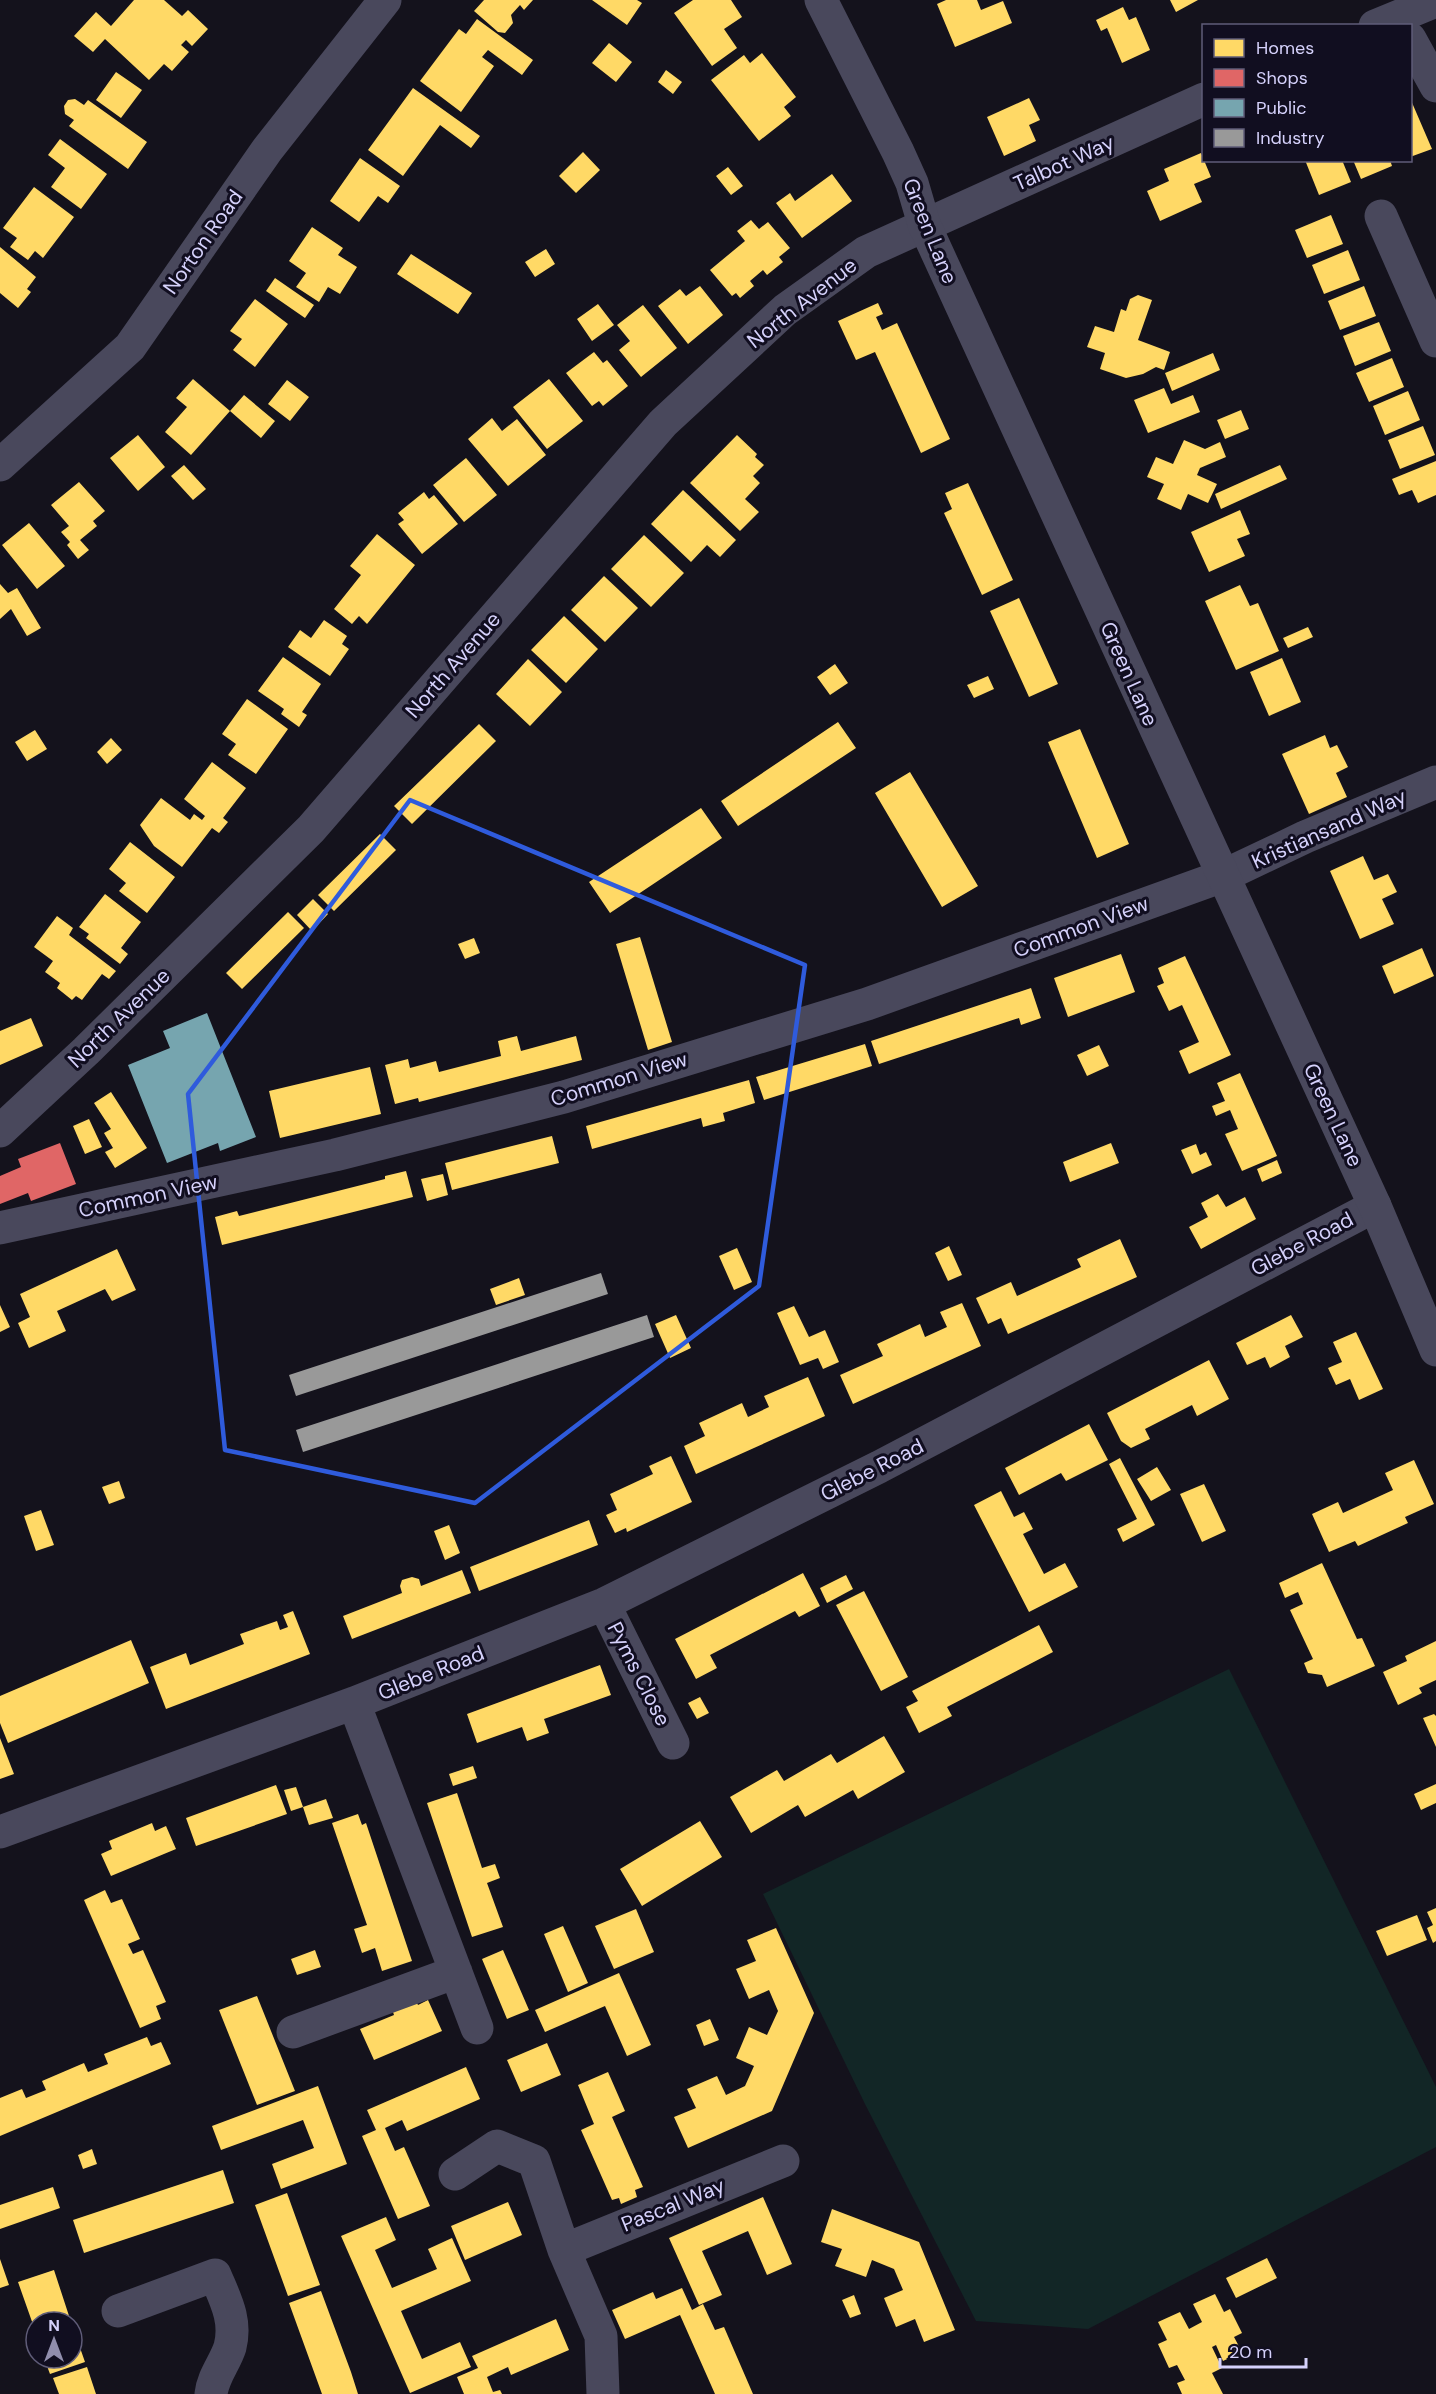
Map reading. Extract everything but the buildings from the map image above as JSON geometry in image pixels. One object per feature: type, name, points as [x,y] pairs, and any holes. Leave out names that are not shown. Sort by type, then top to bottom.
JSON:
[{"type":"street","name":"Norton Road","points":[[0,465],[130,347],[267,150],[385,0]]},
{"type":"street","name":"Green Lane","points":[[821,0],[898,152],[912,183],[924,224],[1375,1206],[1436,1350]]},
{"type":"street","points":[[1395,21],[1436,1]]},
{"type":"street","points":[[1412,48],[1436,86]]},
{"type":"street","name":"Talbot Way","points":[[924,224],[1202,99]]},
{"type":"street","points":[[1381,216],[1436,341]]},
{"type":"street","name":"North Avenue","points":[[0,1131],[94,1043],[311,829],[663,423],[785,310],[866,252],[924,224]]},
{"type":"street","name":"Kristiansand Way","points":[[1223,876],[1305,837],[1436,782]]},
{"type":"street","name":"Common View","points":[[0,1228],[335,1155],[564,1096],[867,1004],[1223,876]]},
{"type":"street","name":"Glebe Road","points":[[0,1832],[354,1703],[604,1604],[879,1467],[1375,1206]]},
{"type":"street","name":"Pyms Close","points":[[604,1604],[673,1743]]},
{"type":"street","name":"Glebe Road","points":[[354,1703],[477,2028]]},
{"type":"street","points":[[293,2032],[456,1972]]},
{"type":"street","points":[[455,2174],[497,2146],[534,2161],[564,2250],[601,2336],[603,2394]]},
{"type":"street","name":"Pascal Way","points":[[564,2250],[783,2161]]},
{"type":"street","points":[[118,2311],[215,2275],[233,2318],[230,2347],[212,2384],[211,2394]]},
{"type":"highlighted area","points":[[410,800],[805,965],[759,1286],[475,1503],[225,1450],[188,1094]]},
{"type":"green space","points":[[1229,1669],[1436,2087],[1436,2147],[1088,2329],[976,2321],[865,2104],[763,1894]]}]
